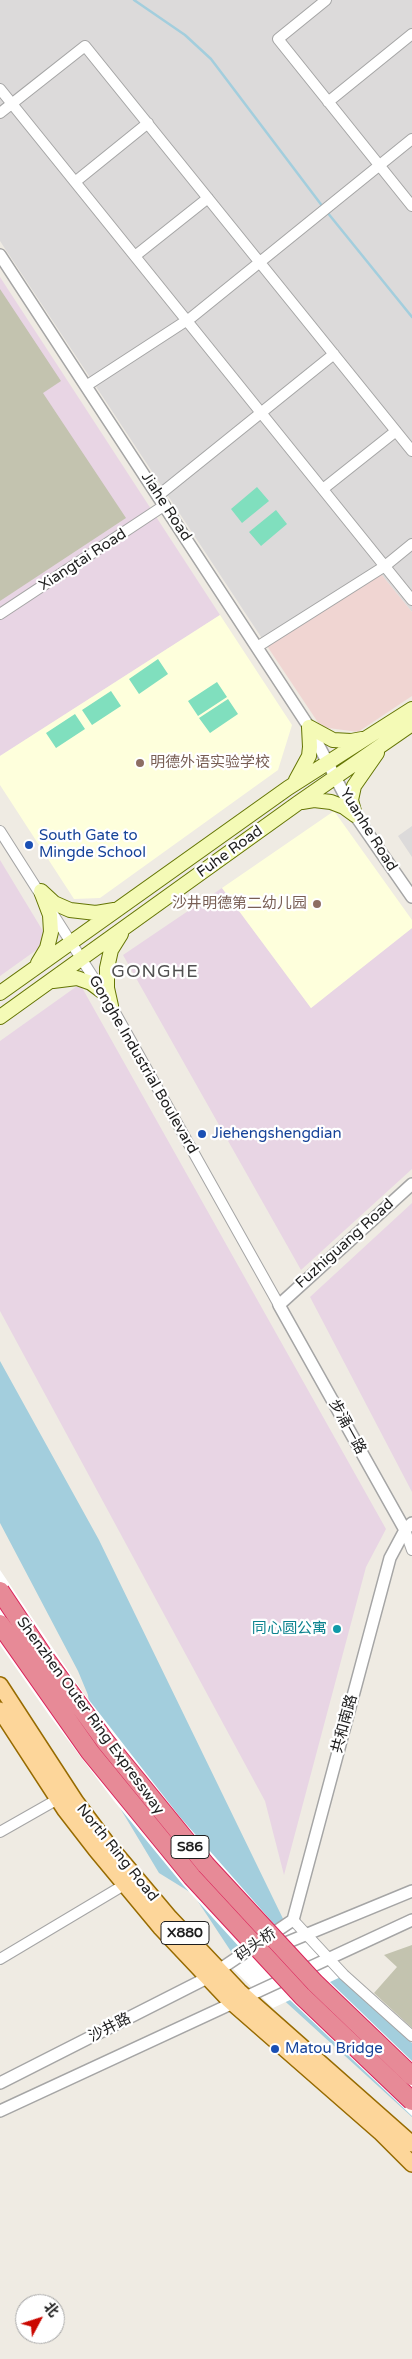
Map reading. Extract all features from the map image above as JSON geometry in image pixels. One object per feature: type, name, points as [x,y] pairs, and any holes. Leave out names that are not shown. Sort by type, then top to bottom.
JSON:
[{"type":"highway","name":"Shenzhen Outer Ring Expressway","points":[[0,1591],[89,1719],[188,1845],[302,1970],[412,2076]]},
{"type":"highway","name":"Shenzhen Outer Ring Expressway","points":[[0,1624],[90,1752],[192,1877],[302,1996],[412,2101]]},
{"type":"main road","name":"Fuhe Road","points":[[0,993],[288,788],[412,709]]},
{"type":"main road","name":"Fuhe Road","points":[[0,1016],[412,724]]},
{"type":"main road","points":[[309,727],[324,737],[342,741],[369,738]]},
{"type":"main road","points":[[288,788],[301,774],[309,756],[309,727]]},
{"type":"main road","points":[[355,815],[351,800],[354,786],[382,746]]},
{"type":"main road","points":[[298,803],[314,800],[331,802],[344,807],[355,815]]},
{"type":"main road","points":[[41,892],[54,903],[79,912],[96,913],[122,906]]},
{"type":"main road","points":[[33,970],[43,956],[51,932],[50,915],[41,892]]},
{"type":"main road","points":[[111,1006],[106,978],[108,959],[115,941],[133,922]]},
{"type":"main road","points":[[43,986],[62,978],[77,978],[91,983],[103,992]]},
{"type":"main road","name":"North Ring Road","points":[[0,1685],[62,1781],[101,1835],[170,1918],[219,1972]]},
{"type":"main road","name":"North Ring Road","points":[[0,1710],[58,1799],[124,1885],[244,1996],[412,2164]]},
{"type":"main road","name":"North Ring Road","points":[[244,1996],[412,2144]]},
{"type":"street","points":[[326,0],[278,39],[412,206]]},
{"type":"street","points":[[328,102],[412,34]]},
{"type":"street","points":[[0,113],[13,105],[85,46],[412,451]]},
{"type":"street","points":[[0,89],[412,600]]},
{"type":"street","points":[[75,182],[148,124]]},
{"type":"street","points":[[86,386],[186,320],[412,139]]},
{"type":"street","points":[[135,256],[208,198]]},
{"type":"street","name":"Jiahe Road","points":[[0,255],[309,727],[327,762]]},
{"type":"street","name":"Xiangtai Road","points":[[0,614],[162,500],[261,413],[334,354]]},
{"type":"street","points":[[323,489],[396,431]]},
{"type":"street","points":[[257,647],[385,566],[412,544]]},
{"type":"street","name":"Yuanhe Road","points":[[327,762],[355,815],[412,897]]},
{"type":"street","name":"Gonghe Industrial Boulevard","points":[[0,831],[41,892],[103,992],[278,1305]]},
{"type":"street","name":"Fuzhiguang Road","points":[[278,1305],[412,1184]]},
{"type":"street","name":"步涌一路","points":[[278,1305],[408,1527],[412,1550]]},
{"type":"street","name":"共和南路","points":[[292,1920],[390,1558],[408,1527]]},
{"type":"street","points":[[0,1832],[58,1799]]},
{"type":"street","points":[[0,1960],[124,1885]]},
{"type":"street","points":[[219,1972],[412,1891]]},
{"type":"street","points":[[292,1920],[328,1958],[412,2036]]},
{"type":"street","name":"码头桥","points":[[219,1972],[292,1920]]},
{"type":"street","points":[[0,2110],[412,1920]]},
{"type":"street","name":"沙井路","points":[[0,2083],[219,1972]]},
{"type":"shaded area","points":[[0,0],[412,0],[412,612],[381,574],[267,646],[0,241]]},
{"type":"shaded area","points":[[0,277],[220,615],[0,756]]},
{"type":"shaded area","points":[[0,289],[61,381],[43,393],[126,518],[0,601]]},
{"type":"shaded area","points":[[381,574],[412,612],[412,696],[358,732],[321,727],[267,646]]},
{"type":"shaded area","name":"明德外语实验学校","points":[[220,615],[292,725],[278,770],[100,898],[74,899],[0,785],[0,756]]},
{"type":"shaded area","name":"沙井明德第二幼儿园","points":[[334,811],[412,920],[412,928],[311,1008],[222,888]]},
{"type":"shaded area","points":[[412,826],[412,857],[398,836]]},
{"type":"shaded area","points":[[0,860],[49,941],[0,976]]},
{"type":"shaded area","points":[[222,888],[311,1008],[412,928],[412,1169],[301,1270],[123,955]]},
{"type":"shaded area","points":[[80,984],[386,1529],[366,1567],[284,1875],[265,1801],[0,1311],[0,1041]]},
{"type":"shaded area","points":[[412,1203],[412,1492],[310,1297]]},
{"type":"shaded area","points":[[412,1945],[412,2028],[374,1993],[397,1967],[384,1955]]},
{"type":"green space","points":[[257,487],[269,501],[242,523],[231,509]]},
{"type":"green space","points":[[276,510],[287,524],[261,546],[249,532]]},
{"type":"green space","points":[[158,659],[168,674],[139,694],[129,679]]},
{"type":"green space","points":[[217,682],[227,697],[198,716],[188,701]]},
{"type":"green space","points":[[111,691],[121,706],[92,725],[82,710]]},
{"type":"green space","points":[[228,699],[238,714],[210,733],[199,718]]},
{"type":"green space","points":[[75,714],[85,729],[56,748],[46,733]]},
{"type":"water","points":[[0,1361],[99,1540],[288,1929],[412,2043],[412,2117],[232,1953],[193,1894],[159,1873],[96,1768],[88,1695],[78,1671],[0,1523]]},
{"type":"pier","points":[[0,1570],[82,1691],[180,1817],[281,1932],[295,1926],[345,1975],[330,1982],[412,2061],[412,2116],[290,2000],[273,2008],[223,1959],[242,1950],[183,1885],[114,1801],[49,1715],[0,1645]]},
{"type":"waterway","points":[[134,0],[185,35],[211,59],[323,207]]},
{"type":"waterway","points":[[327,212],[412,317]]},
{"type":"place","name":"明德外语实验学校","points":[[140,763]]},
{"type":"place","name":"South Gate to Mingde School","points":[[29,845]]},
{"type":"place","name":"沙井明德第二幼儿园","points":[[317,904]]},
{"type":"place","name":"Jiehengshengdian","points":[[202,1134]]},
{"type":"place","name":"同心圆公寓","points":[[337,1629]]},
{"type":"place","name":"Matou Bridge","points":[[275,2049]]},
{"type":"district","name":"GONGHE","points":[[155,972]]}]
